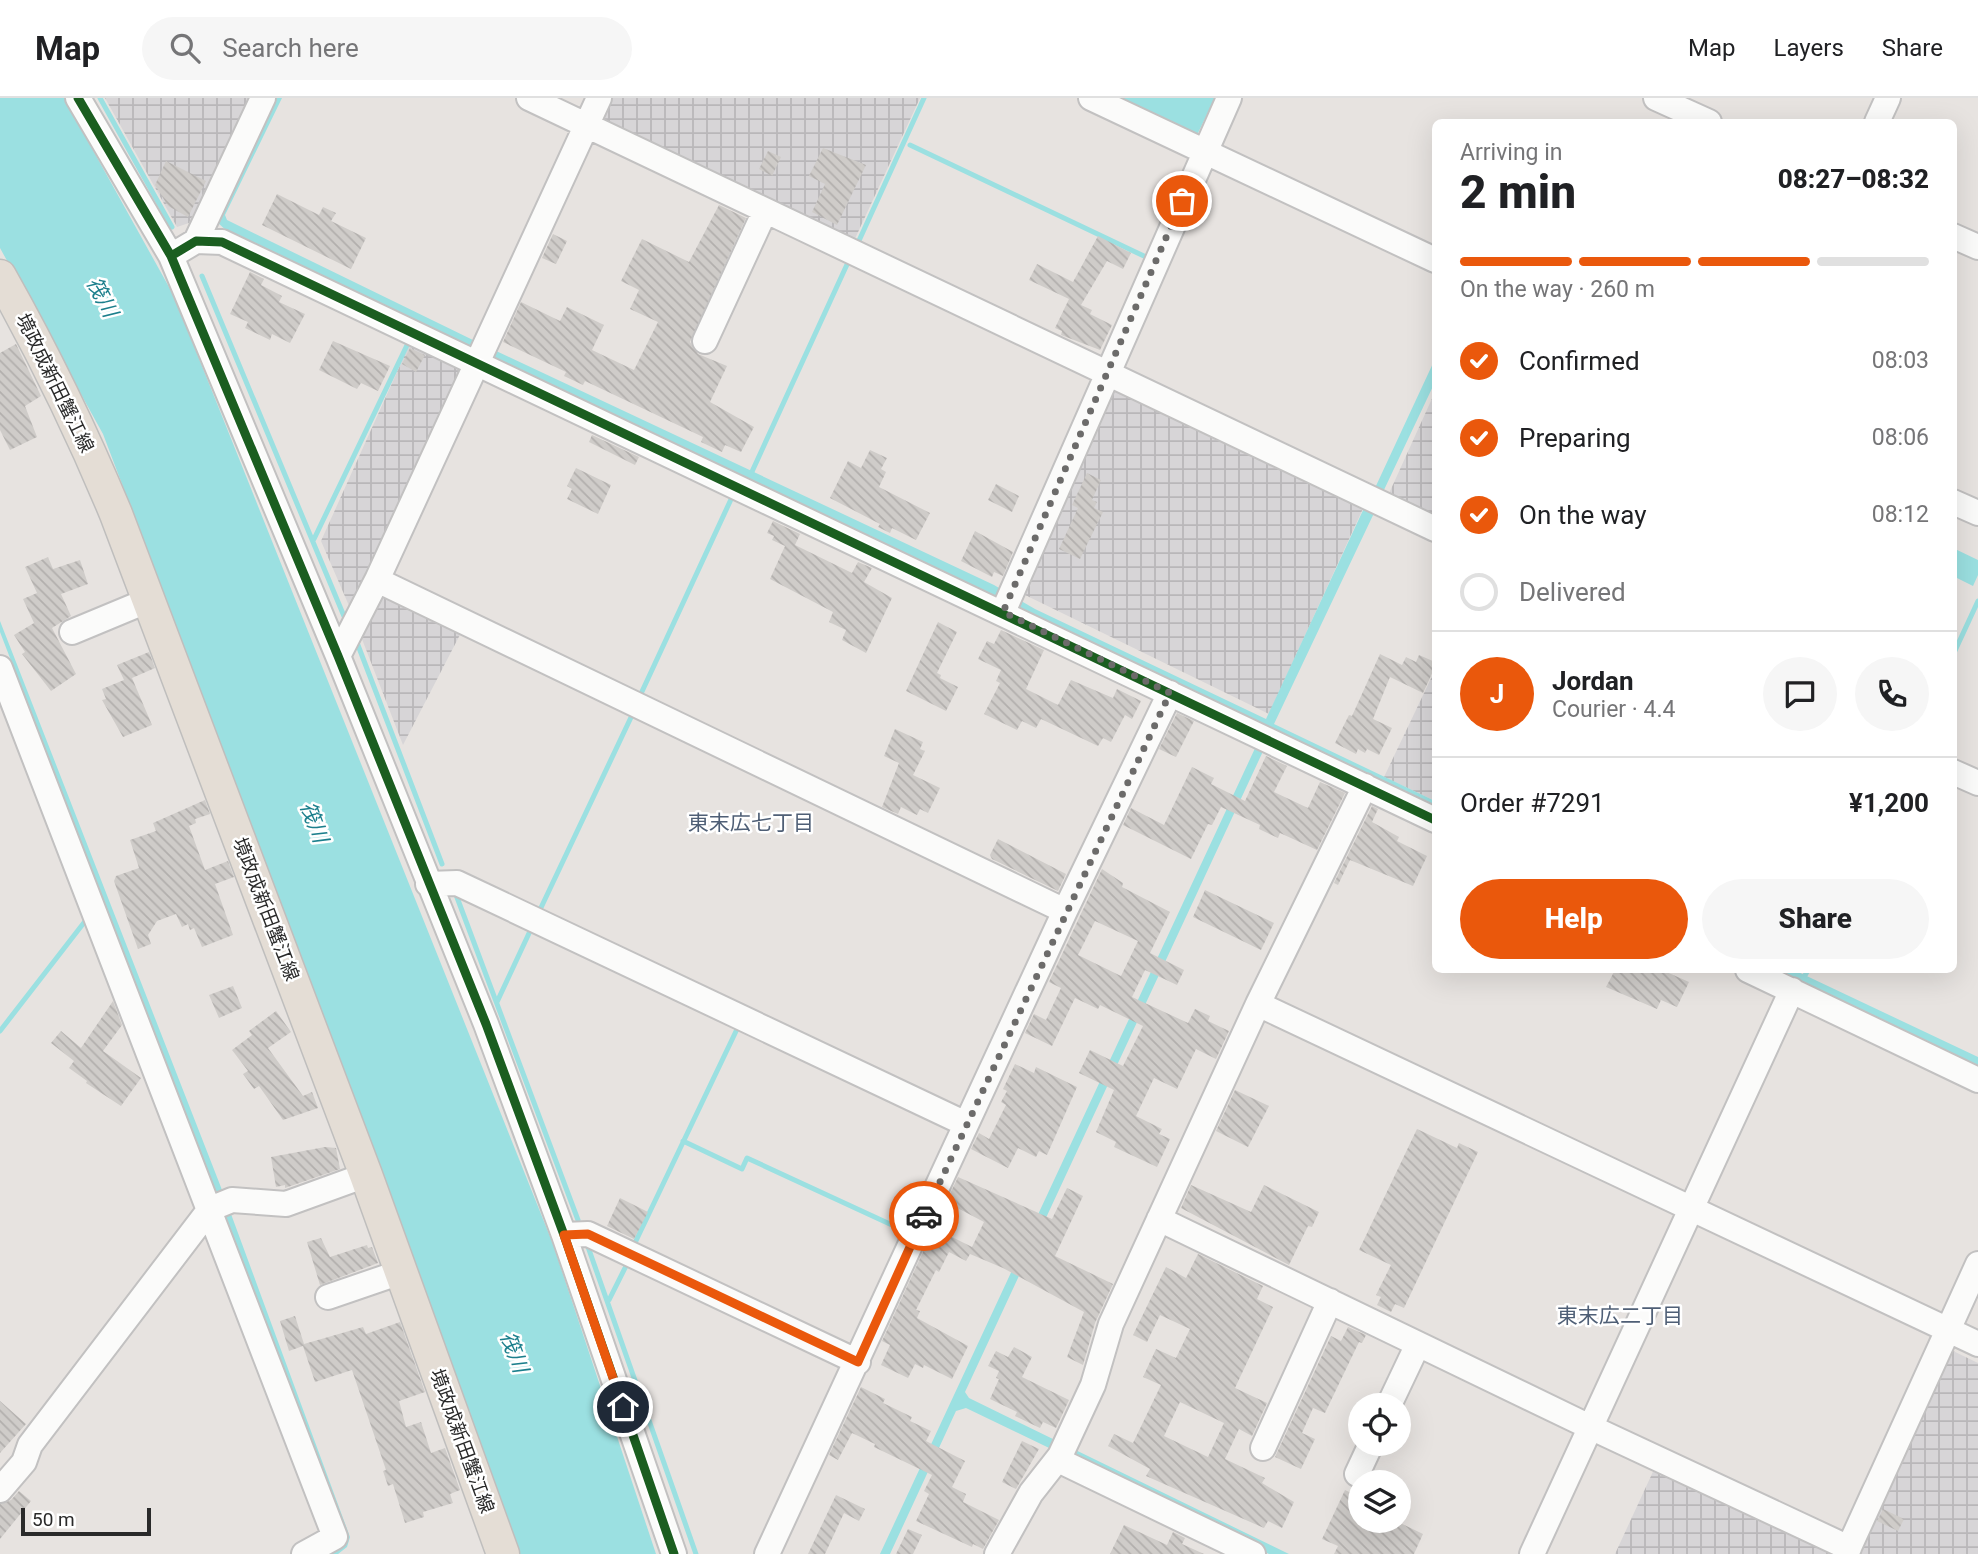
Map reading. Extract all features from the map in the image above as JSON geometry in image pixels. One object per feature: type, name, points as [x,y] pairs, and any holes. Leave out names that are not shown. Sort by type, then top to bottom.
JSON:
[{"type":"main road","name":"境政成新田蟹江線","points":[[0,276],[44,355],[83,435],[149,600],[366,1175],[503,1554]]},
{"type":"street","points":[[78,98],[172,256],[338,656],[486,1024],[564,1235],[674,1554]]},
{"type":"street","points":[[172,256],[196,241],[263,98]]},
{"type":"street","points":[[529,98],[1432,527]]},
{"type":"street","points":[[338,656],[377,580],[599,98]]},
{"type":"street","points":[[1091,98],[1432,259]]},
{"type":"street","points":[[1007,603],[1229,98]]},
{"type":"street","points":[[1656,98],[1702,119]]},
{"type":"street","points":[[1878,119],[1888,98]]},
{"type":"street","points":[[705,341],[765,211]]},
{"type":"street","points":[[1957,238],[1978,247]]},
{"type":"street","points":[[196,241],[222,242],[482,354],[1007,603],[1170,693],[1432,819]]},
{"type":"street","points":[[1957,504],[1978,513]]},
{"type":"street","points":[[377,580],[1065,911]]},
{"type":"street","points":[[72,632],[149,600]]},
{"type":"street","points":[[0,668],[221,1204],[335,1537],[304,1554]]},
{"type":"street","points":[[767,1554],[1065,911],[1170,693]]},
{"type":"street","points":[[1957,774],[1978,783]]},
{"type":"street","points":[[997,1554],[1031,1493],[1061,1453],[1093,1385],[1111,1324],[1258,1004],[1365,786]]},
{"type":"street","points":[[428,884],[457,883],[966,1124]]},
{"type":"street","points":[[1755,973],[1978,1080]]},
{"type":"street","points":[[1532,1554],[1793,990]]},
{"type":"street","points":[[1258,1004],[1978,1344]]},
{"type":"street","points":[[221,1204],[286,1204],[366,1175]]},
{"type":"street","points":[[0,1490],[24,1462],[30,1445],[221,1204]]},
{"type":"street","points":[[1159,1219],[1848,1551],[1978,1265]]},
{"type":"street","points":[[564,1235],[588,1234],[858,1362]]},
{"type":"street","points":[[328,1297],[401,1272]]},
{"type":"street","points":[[1264,1448],[1330,1301]]},
{"type":"street","points":[[1395,1393],[1418,1344]]},
{"type":"street","points":[[1061,1453],[1227,1548],[1253,1554]]},
{"type":"shaded area","points":[[105,98],[250,98],[189,223],[177,227]]},
{"type":"shaded area","points":[[606,98],[920,98],[853,243],[601,125]]},
{"type":"shaded area","points":[[411,341],[468,368],[353,615],[321,541]]},
{"type":"shaded area","points":[[1115,386],[1366,502],[1269,714],[1023,594]]},
{"type":"shaded area","points":[[1432,399],[1432,522],[1386,500]]},
{"type":"shaded area","points":[[379,592],[464,627],[403,745],[360,634]]},
{"type":"shaded area","points":[[1432,676],[1432,800],[1384,777]]},
{"type":"shaded area","points":[[1951,1350],[1978,1363],[1978,1554],[1856,1554]]},
{"type":"shaded area","points":[[1657,1463],[1835,1554],[1615,1554]]},
{"type":"water","name":"筏川","points":[[0,98],[64,98],[174,296],[553,1244],[656,1554],[516,1554],[232,774],[103,434],[0,248]]},
{"type":"water","points":[[272,98],[282,98],[225,215],[227,220],[475,341],[994,585],[1035,609],[1266,719],[1365,506],[1375,511],[1274,724],[1432,800],[1432,807],[231,235],[215,220]]},
{"type":"water","points":[[1118,98],[1215,98],[1197,135]]},
{"type":"water","points":[[1432,365],[1432,388],[1383,492],[1375,488]]},
{"type":"water","points":[[1957,550],[1978,560],[1978,575],[1973,586],[1957,578]]},
{"type":"water","points":[[0,621],[224,1195],[350,1537],[347,1547],[338,1554],[323,1554],[340,1542],[217,1196],[0,632]]},
{"type":"water","points":[[1257,744],[1265,747],[965,1392],[969,1398],[1289,1554],[1269,1554],[966,1408],[956,1411],[890,1554],[880,1554]]},
{"type":"water","points":[[1778,973],[1800,973],[1978,1057],[1978,1068]]},
{"type":"building","points":[[823,148],[866,165],[837,225],[812,212],[825,184],[809,176]]},
{"type":"building","points":[[768,151],[781,157],[772,176],[759,169]]},
{"type":"building","points":[[166,161],[206,181],[188,217],[168,206],[155,185]]},
{"type":"building","points":[[277,194],[319,215],[323,207],[336,213],[331,221],[366,238],[351,269],[262,225]]},
{"type":"building","points":[[719,205],[746,218],[690,342],[698,354],[727,366],[710,402],[754,427],[741,452],[725,445],[722,452],[701,442],[703,437],[585,381],[583,385],[564,376],[566,372],[503,342],[521,302],[560,321],[567,307],[604,325],[592,350],[634,370],[658,322],[630,309],[639,290],[621,281],[642,239],[689,262]]},
{"type":"building","points":[[553,234],[567,241],[556,264],[542,258]]},
{"type":"building","points":[[1098,236],[1131,253],[1123,269],[1107,261],[1081,305],[1092,310],[1090,314],[1112,325],[1100,350],[1061,335],[1062,331],[1055,328],[1069,299],[1029,280],[1037,264],[1073,282]]},
{"type":"building","points":[[250,272],[264,279],[261,285],[282,296],[279,302],[305,314],[290,343],[272,334],[270,340],[245,328],[248,322],[230,314]]},
{"type":"building","points":[[333,341],[390,366],[378,391],[361,383],[357,389],[319,370]]},
{"type":"building","points":[[16,344],[41,396],[25,406],[37,437],[10,450],[0,430],[0,353]]},
{"type":"building","points":[[410,348],[425,355],[416,372],[402,364]]},
{"type":"building","points":[[592,435],[639,457],[635,465],[589,442]]},
{"type":"building","points":[[870,450],[887,458],[881,469],[886,472],[879,487],[930,513],[916,540],[892,528],[890,533],[878,527],[880,524],[830,498],[848,461],[861,468]]},
{"type":"building","points":[[576,468],[611,485],[598,514],[567,499],[572,489],[567,486]]},
{"type":"building","points":[[1087,473],[1101,480],[1092,500],[1097,502],[1094,508],[1103,512],[1080,559],[1059,549],[1078,508],[1072,505]]},
{"type":"building","points":[[996,484],[1019,496],[1012,512],[988,500]]},
{"type":"building","points":[[773,521],[800,534],[795,545],[852,573],[858,562],[872,568],[864,582],[892,598],[866,653],[842,640],[846,630],[829,622],[833,612],[770,579],[785,546],[772,540],[774,536],[767,533]]},
{"type":"building","points":[[975,531],[1013,552],[1003,576],[994,572],[992,577],[961,561]]},
{"type":"building","points":[[48,557],[53,569],[80,560],[88,584],[61,594],[71,616],[52,628],[76,674],[51,691],[22,654],[25,652],[14,635],[34,623],[23,599],[37,593],[25,567]]},
{"type":"building","points":[[938,622],[957,632],[937,673],[941,675],[940,678],[958,687],[946,711],[906,691]]},
{"type":"building","points":[[1001,630],[1044,650],[1026,689],[1058,705],[1071,680],[1113,698],[1117,689],[1141,701],[1132,719],[1125,715],[1111,742],[1103,738],[1098,746],[1041,719],[1036,728],[1022,721],[1017,730],[984,714],[1000,683],[996,681],[1001,670],[978,659],[987,641],[994,644]]},
{"type":"building","points":[[149,652],[155,668],[132,678],[152,725],[123,737],[102,700],[106,699],[102,689],[124,680],[117,665]]},
{"type":"building","points":[[1380,654],[1402,665],[1406,657],[1416,662],[1419,655],[1432,661],[1432,674],[1423,693],[1390,677],[1373,719],[1392,728],[1379,755],[1367,749],[1365,753],[1358,749],[1356,754],[1335,743],[1349,715],[1352,716]]},
{"type":"building","points":[[1177,713],[1194,721],[1176,757],[1159,749]]},
{"type":"building","points":[[895,729],[923,742],[920,749],[925,751],[913,775],[940,788],[928,813],[920,809],[917,815],[901,807],[898,814],[882,807],[899,763],[884,756]]},
{"type":"building","points":[[1266,756],[1287,766],[1274,792],[1308,808],[1320,782],[1345,793],[1317,850],[1280,833],[1278,838],[1259,829],[1260,825],[1221,807],[1212,825],[1208,824],[1191,859],[1123,825],[1131,808],[1164,825],[1192,767],[1214,778],[1211,784],[1245,801]]},
{"type":"building","points":[[205,800],[210,814],[195,819],[196,823],[189,826],[205,870],[228,861],[234,877],[215,884],[233,935],[202,947],[194,928],[190,930],[188,924],[182,927],[176,914],[157,921],[148,935],[151,944],[138,949],[114,881],[116,876],[139,868],[130,840],[156,831],[153,823]]},
{"type":"building","points":[[1372,806],[1378,809],[1372,822],[1399,837],[1397,841],[1427,856],[1413,886],[1350,860],[1338,885],[1334,883]]},
{"type":"building","points":[[998,839],[1066,874],[1058,891],[992,859],[990,855]]},
{"type":"building","points":[[1102,869],[1123,883],[1122,887],[1170,912],[1150,953],[1184,970],[1177,985],[1145,970],[1132,997],[1188,1023],[1195,1009],[1210,1016],[1208,1021],[1229,1031],[1216,1059],[1196,1049],[1177,1089],[1154,1078],[1136,1116],[1162,1129],[1159,1134],[1170,1139],[1157,1167],[1114,1147],[1116,1142],[1096,1132],[1114,1090],[1079,1073],[1090,1050],[1123,1066],[1143,1026],[1100,1005],[1098,1009],[1075,998],[1052,1046],[1025,1033],[1034,1014],[1046,1020],[1061,988],[1049,982]],"holes":[[[1095,921],[1138,941],[1121,976],[1078,955]]]},
{"type":"building","points":[[1205,890],[1274,923],[1261,950],[1193,917]]},
{"type":"building","points":[[1613,973],[1669,973],[1689,982],[1677,1007],[1661,1000],[1657,1009],[1606,987]]},
{"type":"building","points":[[233,986],[242,1008],[219,1018],[209,995]]},
{"type":"building","points":[[113,1001],[122,1025],[103,1051],[141,1078],[121,1106],[69,1068],[74,1061],[51,1043],[61,1031],[81,1048]]},
{"type":"building","points":[[276,1011],[291,1032],[268,1048],[303,1096],[312,1092],[318,1108],[283,1120],[259,1086],[254,1089],[243,1074],[248,1071],[232,1050],[252,1035],[249,1031]]},
{"type":"building","points":[[1015,1064],[1034,1073],[1036,1067],[1077,1087],[1047,1155],[1039,1151],[1036,1157],[1018,1148],[1008,1168],[971,1149],[979,1133],[989,1139],[1006,1105],[1001,1102],[1007,1091],[1003,1089]]},
{"type":"building","points":[[1235,1090],[1269,1106],[1248,1147],[1216,1131]]},
{"type":"building","points":[[1417,1129],[1457,1148],[1459,1143],[1478,1152],[1404,1308],[1395,1304],[1391,1312],[1377,1305],[1381,1297],[1376,1295],[1391,1265],[1359,1250]]},
{"type":"building","points":[[325,1147],[336,1148],[340,1169],[285,1188],[285,1185],[276,1187],[271,1157]]},
{"type":"building","points":[[958,1177],[1052,1219],[1067,1188],[1083,1196],[1055,1256],[1113,1284],[1095,1323],[1083,1365],[1067,1357],[1084,1312],[1003,1268],[970,1254],[966,1261],[949,1252],[939,1272],[936,1270],[916,1310],[920,1311],[917,1318],[968,1346],[952,1379],[924,1365],[923,1368],[915,1364],[908,1378],[881,1365],[890,1345],[882,1341],[934,1228],[972,1247],[984,1222],[946,1202]]},
{"type":"building","points":[[1191,1185],[1251,1212],[1264,1185],[1319,1212],[1312,1227],[1308,1226],[1289,1265],[1181,1208]]},
{"type":"building","points":[[620,1198],[648,1212],[634,1239],[607,1226]]},
{"type":"building","points":[[321,1238],[330,1257],[367,1245],[368,1248],[372,1247],[378,1263],[320,1285],[307,1242]]},
{"type":"building","points":[[1198,1254],[1263,1286],[1257,1299],[1273,1307],[1235,1388],[1267,1403],[1252,1436],[1239,1429],[1225,1459],[1265,1478],[1262,1483],[1294,1502],[1282,1528],[1268,1521],[1264,1528],[1146,1476],[1150,1469],[1108,1446],[1114,1434],[1133,1443],[1161,1385],[1143,1377],[1156,1349],[1176,1358],[1190,1329],[1160,1315],[1147,1342],[1133,1335],[1166,1267],[1186,1278]],"holes":[[[1180,1402],[1224,1423],[1208,1457],[1164,1436]]]},
{"type":"building","points":[[295,1316],[304,1344],[363,1327],[366,1334],[400,1322],[425,1392],[399,1401],[406,1427],[421,1422],[431,1453],[445,1448],[460,1490],[450,1494],[453,1503],[423,1512],[424,1517],[405,1523],[393,1484],[388,1486],[383,1471],[386,1470],[352,1370],[315,1382],[303,1346],[289,1351],[280,1321]]},
{"type":"building","points":[[1348,1327],[1366,1335],[1362,1343],[1359,1342],[1325,1413],[1313,1408],[1302,1433],[1315,1439],[1301,1469],[1275,1457],[1331,1336],[1341,1341]]},
{"type":"building","points":[[1014,1347],[1032,1357],[1022,1377],[1069,1400],[1056,1428],[1043,1422],[1040,1428],[1015,1416],[1017,1412],[990,1399],[999,1379],[996,1378],[999,1371],[988,1366],[996,1351],[1008,1357]]},
{"type":"building","points":[[861,1387],[885,1399],[883,1403],[912,1417],[910,1421],[931,1431],[926,1441],[965,1461],[952,1487],[966,1494],[963,1502],[999,1520],[983,1549],[973,1544],[972,1547],[916,1521],[929,1494],[924,1491],[932,1475],[874,1447],[875,1444],[852,1433],[838,1460],[829,1455]]},
{"type":"building","points":[[0,1401],[26,1424],[0,1453]]},
{"type":"building","points":[[1022,1441],[1039,1449],[1016,1489],[1002,1482]]},
{"type":"building","points":[[1345,1490],[1348,1491],[1348,1533],[1411,1533],[1411,1528],[1423,1534],[1414,1554],[1334,1554],[1338,1546],[1322,1539]]},
{"type":"building","points":[[19,1491],[31,1501],[0,1539],[0,1504],[11,1500]]},
{"type":"building","points":[[836,1495],[865,1509],[859,1521],[844,1513],[825,1554],[808,1554]]},
{"type":"building","points":[[1883,1509],[1904,1519],[1898,1531],[1877,1521]]},
{"type":"building","points":[[1124,1525],[1167,1545],[1173,1532],[1185,1538],[1182,1544],[1204,1554],[1110,1554]]},
{"type":"building","points":[[908,1529],[922,1535],[913,1554],[896,1554]]},
{"type":"waterway","points":[[100,98],[172,227]]},
{"type":"waterway","points":[[857,245],[924,98]]},
{"type":"waterway","points":[[910,145],[1146,257]]},
{"type":"waterway","points":[[750,476],[850,258]]},
{"type":"waterway","points":[[202,276],[346,621]]},
{"type":"waterway","points":[[314,539],[409,341]]},
{"type":"waterway","points":[[639,698],[733,495]]},
{"type":"waterway","points":[[1957,646],[1978,601]]},
{"type":"waterway","points":[[356,640],[442,864]]},
{"type":"waterway","points":[[538,914],[634,711]]},
{"type":"waterway","points":[[455,892],[578,1220]]},
{"type":"waterway","points":[[0,1031],[86,920]]},
{"type":"waterway","points":[[497,1002],[531,929]]},
{"type":"waterway","points":[[1803,979],[1806,973]]},
{"type":"waterway","points":[[633,1247],[739,1025]]},
{"type":"waterway","points":[[683,1141],[742,1169],[747,1158],[905,1231]]},
{"type":"waterway","points":[[587,1244],[696,1554]]},
{"type":"waterway","points":[[609,1300],[628,1262]]},
{"type":"cycle path","points":[[78,98],[171,256],[338,656],[486,1024],[564,1235],[674,1554]]},
{"type":"cycle path","points":[[171,256],[196,241],[222,242],[1432,819]]},
{"type":"way so far","points":[[924,1216],[1170,693],[1003,612],[1182,201]]},
{"type":"district","name":"東末広七丁目","points":[[751,823]]},
{"type":"district","name":"東末広二丁目","points":[[1620,1316]]},
{"type":"route","points":[[623,1407],[564,1235],[588,1234],[858,1362],[924,1216]]}]
